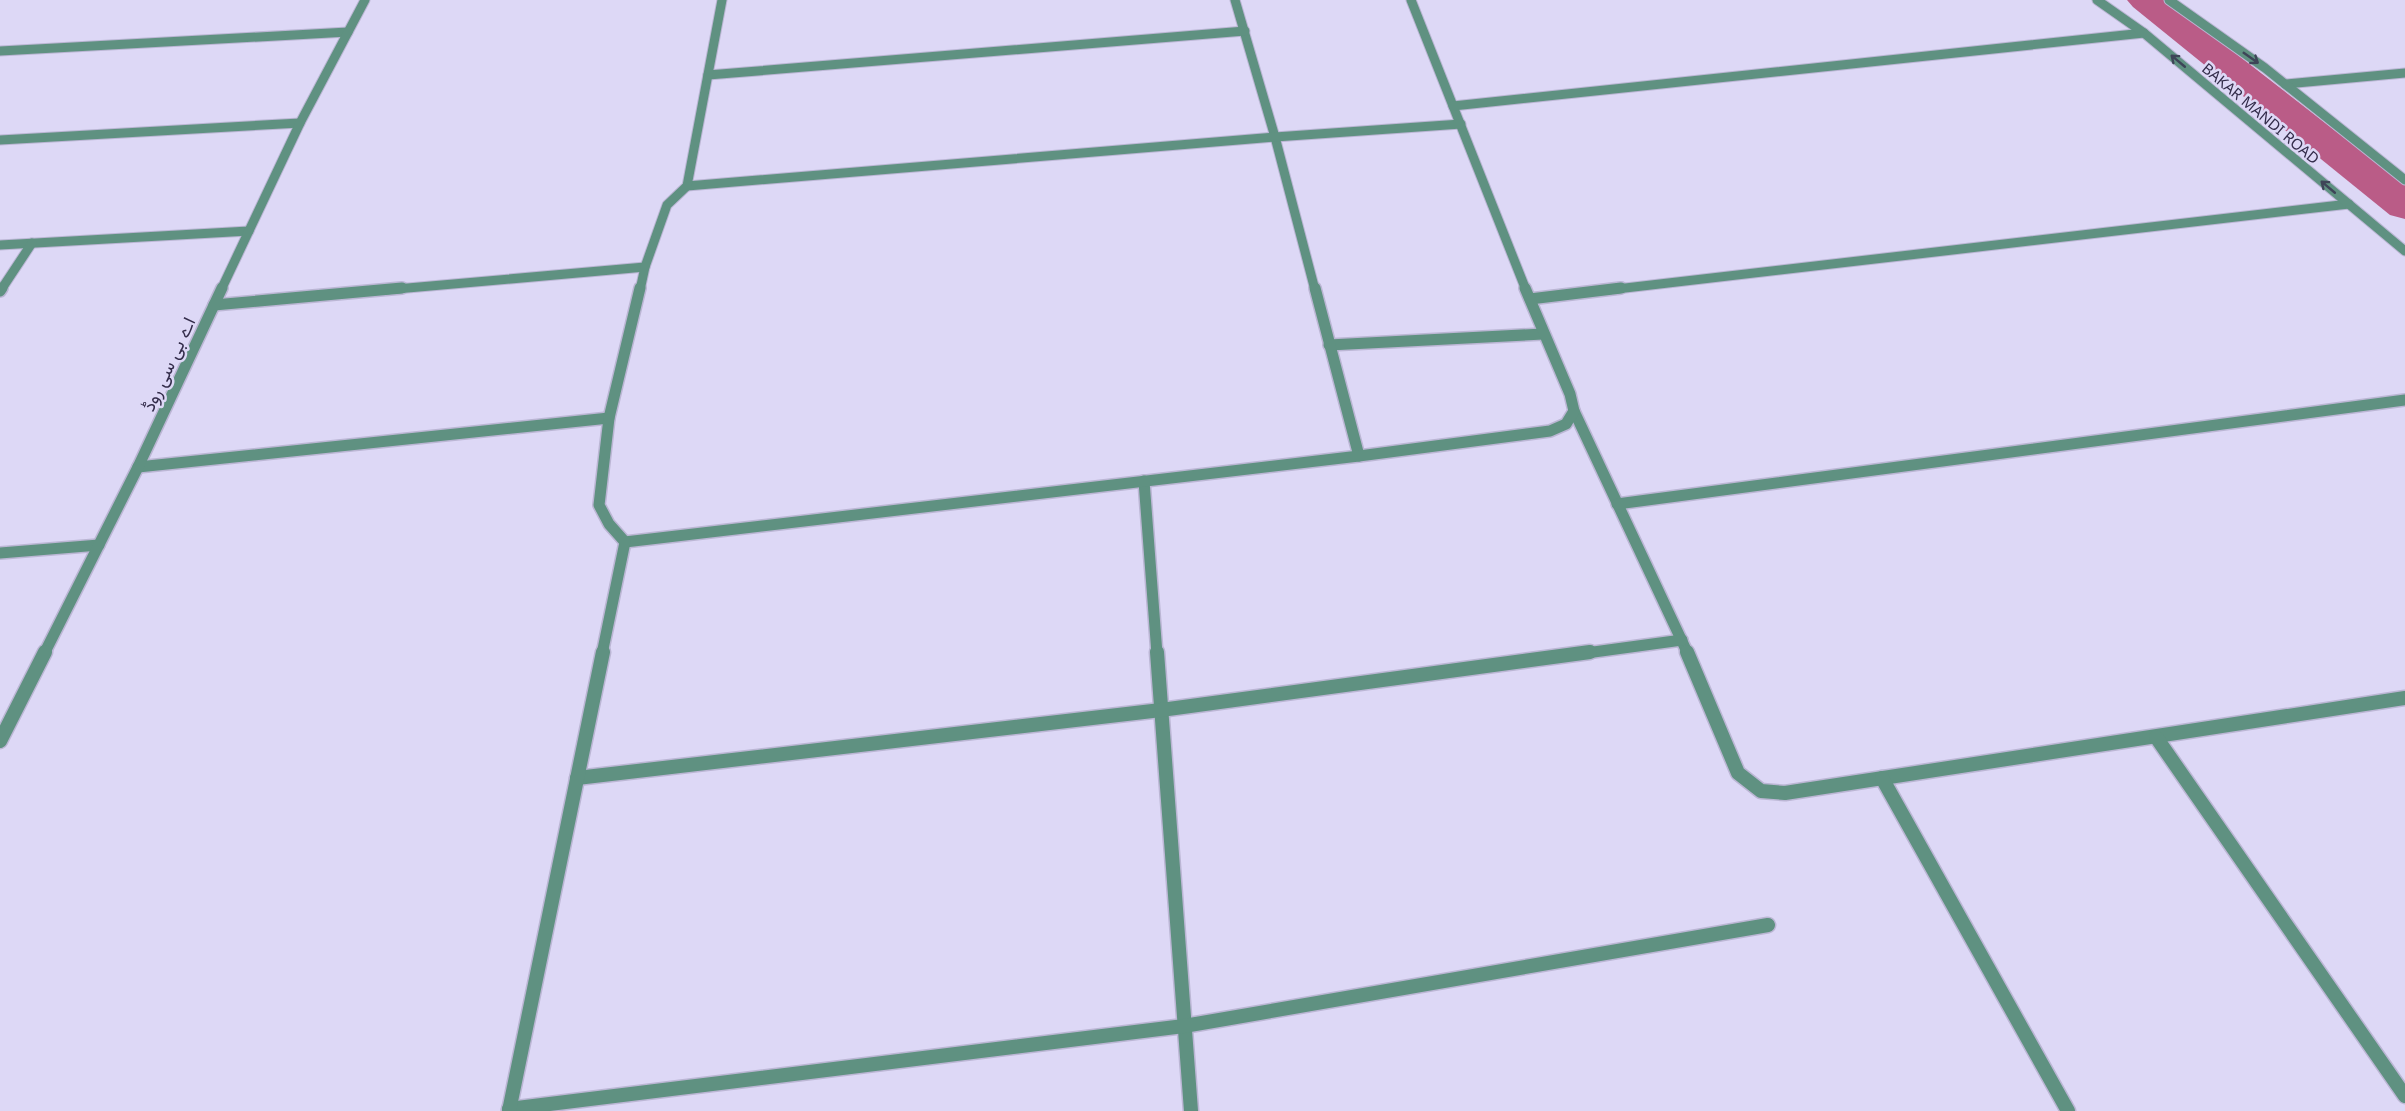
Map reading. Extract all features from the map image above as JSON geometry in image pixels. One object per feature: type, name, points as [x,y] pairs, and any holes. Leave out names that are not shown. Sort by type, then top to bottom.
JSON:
[{"type":"street","name":"اے بی سی روڈ","points":[[0,741],[138,466],[300,123],[364,0]]},
{"type":"street","points":[[625,542],[609,524],[599,505],[609,418],[645,267],[667,205],[687,186],[722,0]]},
{"type":"street","points":[[1235,0],[1275,137],[1359,456]]},
{"type":"street","points":[[1411,0],[1543,334],[1570,394],[1574,411],[1682,640],[1738,773],[1761,790],[1785,793],[2405,698]]},
{"type":"street","name":"BAKAR MANDI ROAD","points":[[2097,0],[2144,33],[2405,251]]},
{"type":"street","name":"BAKAR MANDI ROAD","points":[[2169,0],[2285,84],[2405,180]]},
{"type":"street","points":[[0,51],[348,32]]},
{"type":"street","points":[[708,75],[1245,32]]},
{"type":"street","points":[[1453,106],[2144,33]]},
{"type":"street","points":[[2285,84],[2405,73]]},
{"type":"street","points":[[0,140],[300,123]]},
{"type":"street","points":[[687,186],[1275,137],[1461,124]]},
{"type":"street","points":[[1530,299],[2349,204]]},
{"type":"street","points":[[0,245],[249,231]]},
{"type":"street","points":[[0,291],[32,243]]},
{"type":"street","points":[[214,305],[645,267]]},
{"type":"street","points":[[1329,345],[1543,334]]},
{"type":"street","points":[[1617,504],[2405,400]]},
{"type":"street","points":[[625,542],[1359,456],[1550,431],[1566,424],[1574,411]]},
{"type":"street","points":[[138,466],[609,418]]},
{"type":"street","points":[[1144,481],[1191,1111]]},
{"type":"street","points":[[625,542],[509,1110],[1184,1026],[1768,925]]},
{"type":"street","points":[[0,553],[99,544]]},
{"type":"street","points":[[577,778],[1161,710],[1682,640]]},
{"type":"street","points":[[2156,737],[2405,1096]]},
{"type":"street","points":[[1882,778],[2068,1111]]},
{"type":"waterway","points":[[2145,0],[2405,206]]}]
